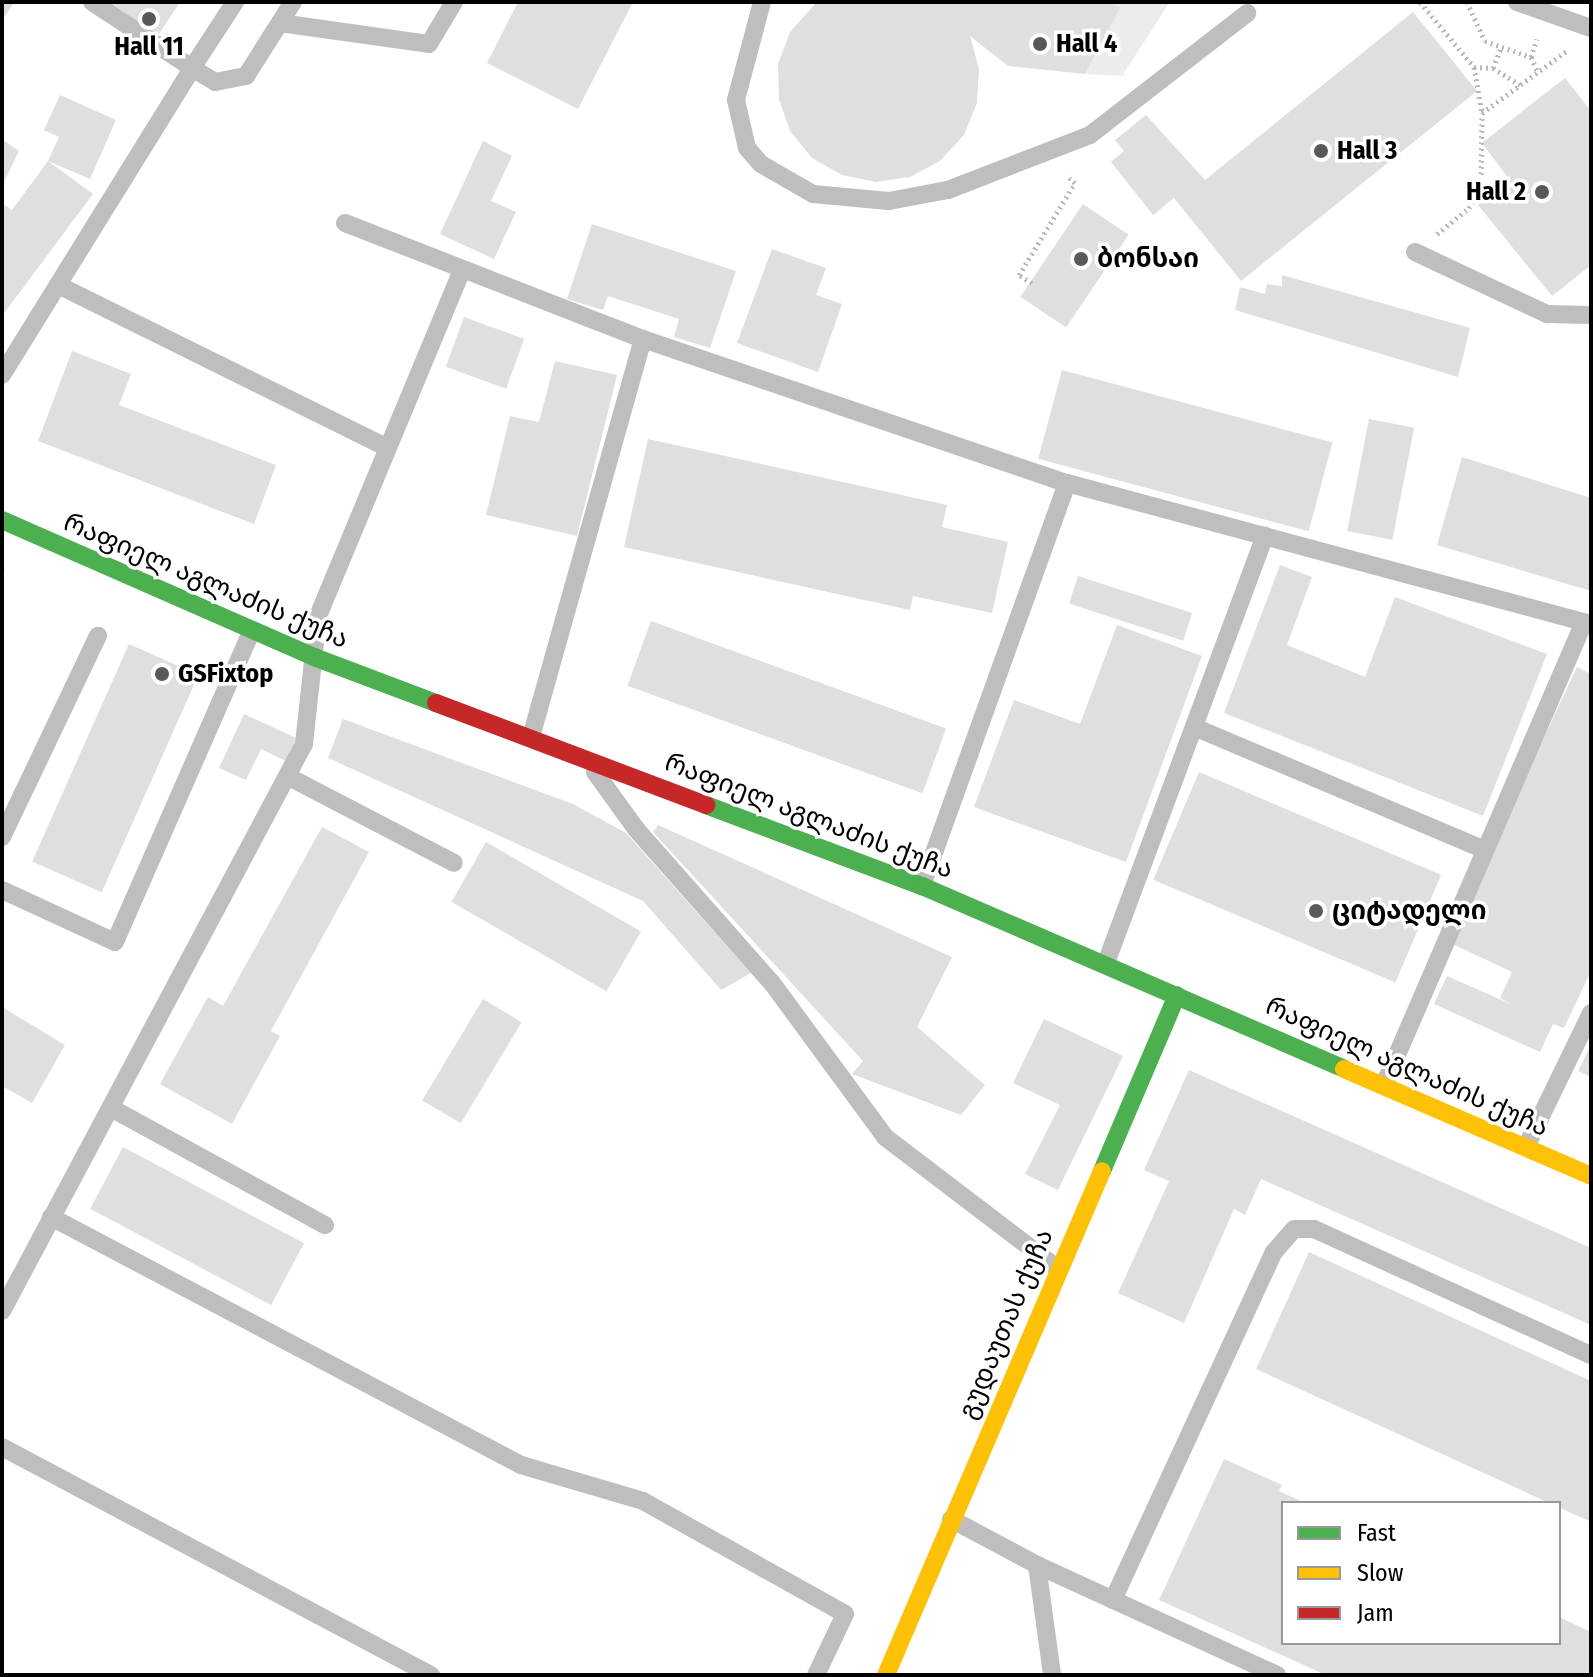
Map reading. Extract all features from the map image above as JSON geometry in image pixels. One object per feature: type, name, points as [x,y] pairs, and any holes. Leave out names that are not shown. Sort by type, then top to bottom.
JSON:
[{"type":"street","name":"რაფიელ აგლაძის ქუჩა","points":[[2,520],[251,632],[922,886],[1106,963],[1591,1176]]},
{"type":"street","name":"გუდაუთას ქუჩა","points":[[886,1675],[1177,995]]},
{"type":"lane","points":[[92,2],[215,82],[246,76],[293,2]]},
{"type":"lane","points":[[2,375],[235,2]]},
{"type":"lane","points":[[280,23],[429,44],[454,2]]},
{"type":"lane","points":[[762,2],[736,100],[747,148],[761,164],[813,194],[889,201],[948,190],[1090,135],[1248,8],[1263,2]]},
{"type":"lane","points":[[1517,2],[1586,34]]},
{"type":"lane","points":[[345,223],[461,272],[643,339],[1067,483],[1587,623],[1384,1085]]},
{"type":"lane","points":[[1415,252],[1547,314],[1591,315]]},
{"type":"lane","points":[[2,1311],[304,744],[318,616],[461,272]]},
{"type":"lane","points":[[58,285],[386,447]]},
{"type":"lane","points":[[531,737],[643,339]]},
{"type":"lane","points":[[922,886],[1067,483]]},
{"type":"lane","points":[[1106,963],[1265,536]]},
{"type":"lane","points":[[2,890],[115,942],[251,632]]},
{"type":"lane","points":[[2,837],[98,636]]},
{"type":"lane","points":[[1194,727],[1485,850]]},
{"type":"lane","points":[[587,760],[636,829],[772,983],[885,1137],[1058,1269]]},
{"type":"lane","points":[[287,776],[454,863]]},
{"type":"lane","points":[[1526,1147],[1591,1013]]},
{"type":"lane","points":[[111,1108],[325,1225]]},
{"type":"lane","points":[[51,1217],[521,1465],[643,1501],[845,1614],[816,1675]]},
{"type":"lane","points":[[1113,1600],[1274,1252],[1294,1229],[1314,1229],[1591,1355]]},
{"type":"lane","points":[[2,1447],[431,1675]]},
{"type":"lane","points":[[951,1519],[1037,1565],[1277,1675]]},
{"type":"lane","points":[[1037,1565],[1052,1675]]},
{"type":"lane","points":[[1232,1654],[1237,1675]]},
{"type":"path","points":[[1415,252],[1469,208],[1481,186],[1482,113],[1474,67],[1420,2]]},
{"type":"path","points":[[1467,2],[1485,41],[1531,57],[1538,73]]},
{"type":"path","points":[[1482,113],[1586,34]]},
{"type":"path","points":[[1493,68],[1501,48]]},
{"type":"path","points":[[1474,67],[1493,68],[1520,85]]},
{"type":"path","points":[[1032,283],[1019,275],[1075,183],[1040,154]]},
{"type":"shaded area","points":[[1109,2],[1170,2],[1122,76],[1085,74],[1119,8]]},
{"type":"building","points":[[2,2],[14,2],[2,21]]},
{"type":"building","name":"Hall 11","points":[[105,2],[180,2],[157,37]]},
{"type":"building","points":[[518,2],[633,2],[578,109],[487,63]]},
{"type":"building","points":[[817,2],[1109,2],[1120,8],[1085,74],[1008,66],[970,36],[979,69],[977,103],[964,135],[940,161],[910,177],[876,182],[842,175],[812,158],[790,131],[779,99],[778,64],[790,32]]},
{"type":"building","name":"Hall 3","points":[[1413,12],[1477,91],[1241,281],[1174,198],[1153,215],[1111,162],[1124,151],[1115,140],[1146,115],[1205,180]]},
{"type":"building","name":"Hall 2","points":[[1565,78],[1591,111],[1591,265],[1552,296],[1478,205],[1509,179],[1482,143]]},
{"type":"building","points":[[60,95],[116,120],[90,179],[48,161],[59,137],[44,130]]},
{"type":"building","points":[[2,139],[19,151],[2,186]]},
{"type":"building","points":[[483,141],[512,156],[491,201],[516,212],[494,259],[440,234]]},
{"type":"building","points":[[48,161],[93,194],[2,316],[2,203],[12,210]]},
{"type":"building","name":"ბონსაი","points":[[1083,204],[1129,235],[1066,328],[1020,297]]},
{"type":"building","points":[[592,224],[736,271],[710,348],[674,337],[679,319],[608,296],[603,310],[567,299]]},
{"type":"building","points":[[772,249],[826,268],[816,295],[842,304],[818,372],[737,343]]},
{"type":"building","points":[[1282,275],[1470,328],[1458,377],[1235,310],[1240,287],[1265,294],[1267,284],[1282,286]]},
{"type":"building","points":[[464,317],[524,339],[506,389],[446,367]]},
{"type":"building","points":[[72,351],[131,374],[119,405],[276,465],[254,524],[38,441]]},
{"type":"building","points":[[555,361],[617,375],[577,536],[486,515],[510,416],[539,422]]},
{"type":"building","points":[[1062,370],[1332,442],[1309,531],[1038,459]]},
{"type":"building","points":[[1369,419],[1414,428],[1392,540],[1347,531]]},
{"type":"building","points":[[648,439],[947,505],[942,527],[1008,542],[992,613],[913,596],[910,610],[624,547]]},
{"type":"building","points":[[1462,457],[1591,498],[1591,591],[1437,545]]},
{"type":"building","points":[[1280,565],[1312,577],[1287,645],[1365,677],[1395,597],[1547,654],[1483,816],[1224,713]]},
{"type":"building","points":[[1078,576],[1192,613],[1183,641],[1069,604]]},
{"type":"building","points":[[651,621],[946,728],[922,793],[627,686]]},
{"type":"building","points":[[1117,625],[1202,656],[1126,862],[974,807],[1014,700],[1080,724]]},
{"type":"building","points":[[129,644],[198,675],[102,892],[32,861]]},
{"type":"building","points":[[1577,667],[1591,674],[1591,971],[1564,1028],[1553,1024],[1540,1052],[1434,1004],[1447,976],[1513,1005],[1500,998],[1512,972],[1448,942]]},
{"type":"building","points":[[244,714],[296,738],[286,761],[261,749],[246,780],[219,768]]},
{"type":"building","points":[[343,719],[573,804],[626,833],[751,973],[721,990],[643,901],[328,758]]},
{"type":"building","points":[[1199,772],[1441,875],[1395,982],[1153,880]]},
{"type":"building","points":[[658,825],[952,957],[917,1027],[985,1085],[961,1115],[852,1074],[863,1061],[653,832]]},
{"type":"building","points":[[322,827],[369,852],[271,1031],[280,1036],[232,1124],[160,1084],[208,997],[223,1006]]},
{"type":"building","points":[[486,842],[641,931],[607,991],[452,902]]},
{"type":"building","points":[[483,999],[522,1022],[461,1123],[422,1100]]},
{"type":"building","points":[[2,1007],[65,1045],[32,1103],[2,1086]]},
{"type":"building","points":[[1044,1019],[1123,1056],[1058,1190],[1025,1174],[1060,1105],[1013,1083]]},
{"type":"building","points":[[1591,1045],[1591,1077],[1578,1071]]},
{"type":"building","points":[[1189,1070],[1591,1248],[1591,1325],[1261,1179],[1245,1215],[1234,1209],[1184,1323],[1118,1293],[1169,1181],[1144,1170]]},
{"type":"building","points":[[123,1147],[304,1243],[271,1305],[90,1209]]},
{"type":"building","points":[[1309,1252],[1591,1381],[1591,1522],[1561,1508],[1561,1501],[1545,1501],[1256,1369]]},
{"type":"building","points":[[1224,1459],[1282,1485],[1279,1491],[1301,1501],[1281,1501],[1281,1645],[1561,1645],[1561,1618],[1591,1632],[1591,1675],[1326,1675],[1159,1600]]},
{"type":"traffic: fast","points":[[2,520],[314,657],[436,703]]},
{"type":"traffic: fast","points":[[706,805],[922,886],[1344,1069]]},
{"type":"traffic: fast","points":[[1102,1171],[1177,995]]},
{"type":"traffic: slow","points":[[1344,1069],[1591,1176]]},
{"type":"traffic: slow","points":[[886,1675],[1102,1171]]},
{"type":"traffic: jam","points":[[436,703],[706,805]]},
{"type":"place","name":"Hall 11","points":[[149,19]]},
{"type":"place","name":"Hall 4","points":[[1040,44]]},
{"type":"place","name":"Hall 3","points":[[1321,151]]},
{"type":"place","name":"Hall 2","points":[[1542,192]]},
{"type":"place","name":"ბონსაი","points":[[1081,259]]},
{"type":"place","name":"GSFixtop","points":[[162,674]]},
{"type":"place","name":"ციტადელი","points":[[1316,911]]}]
